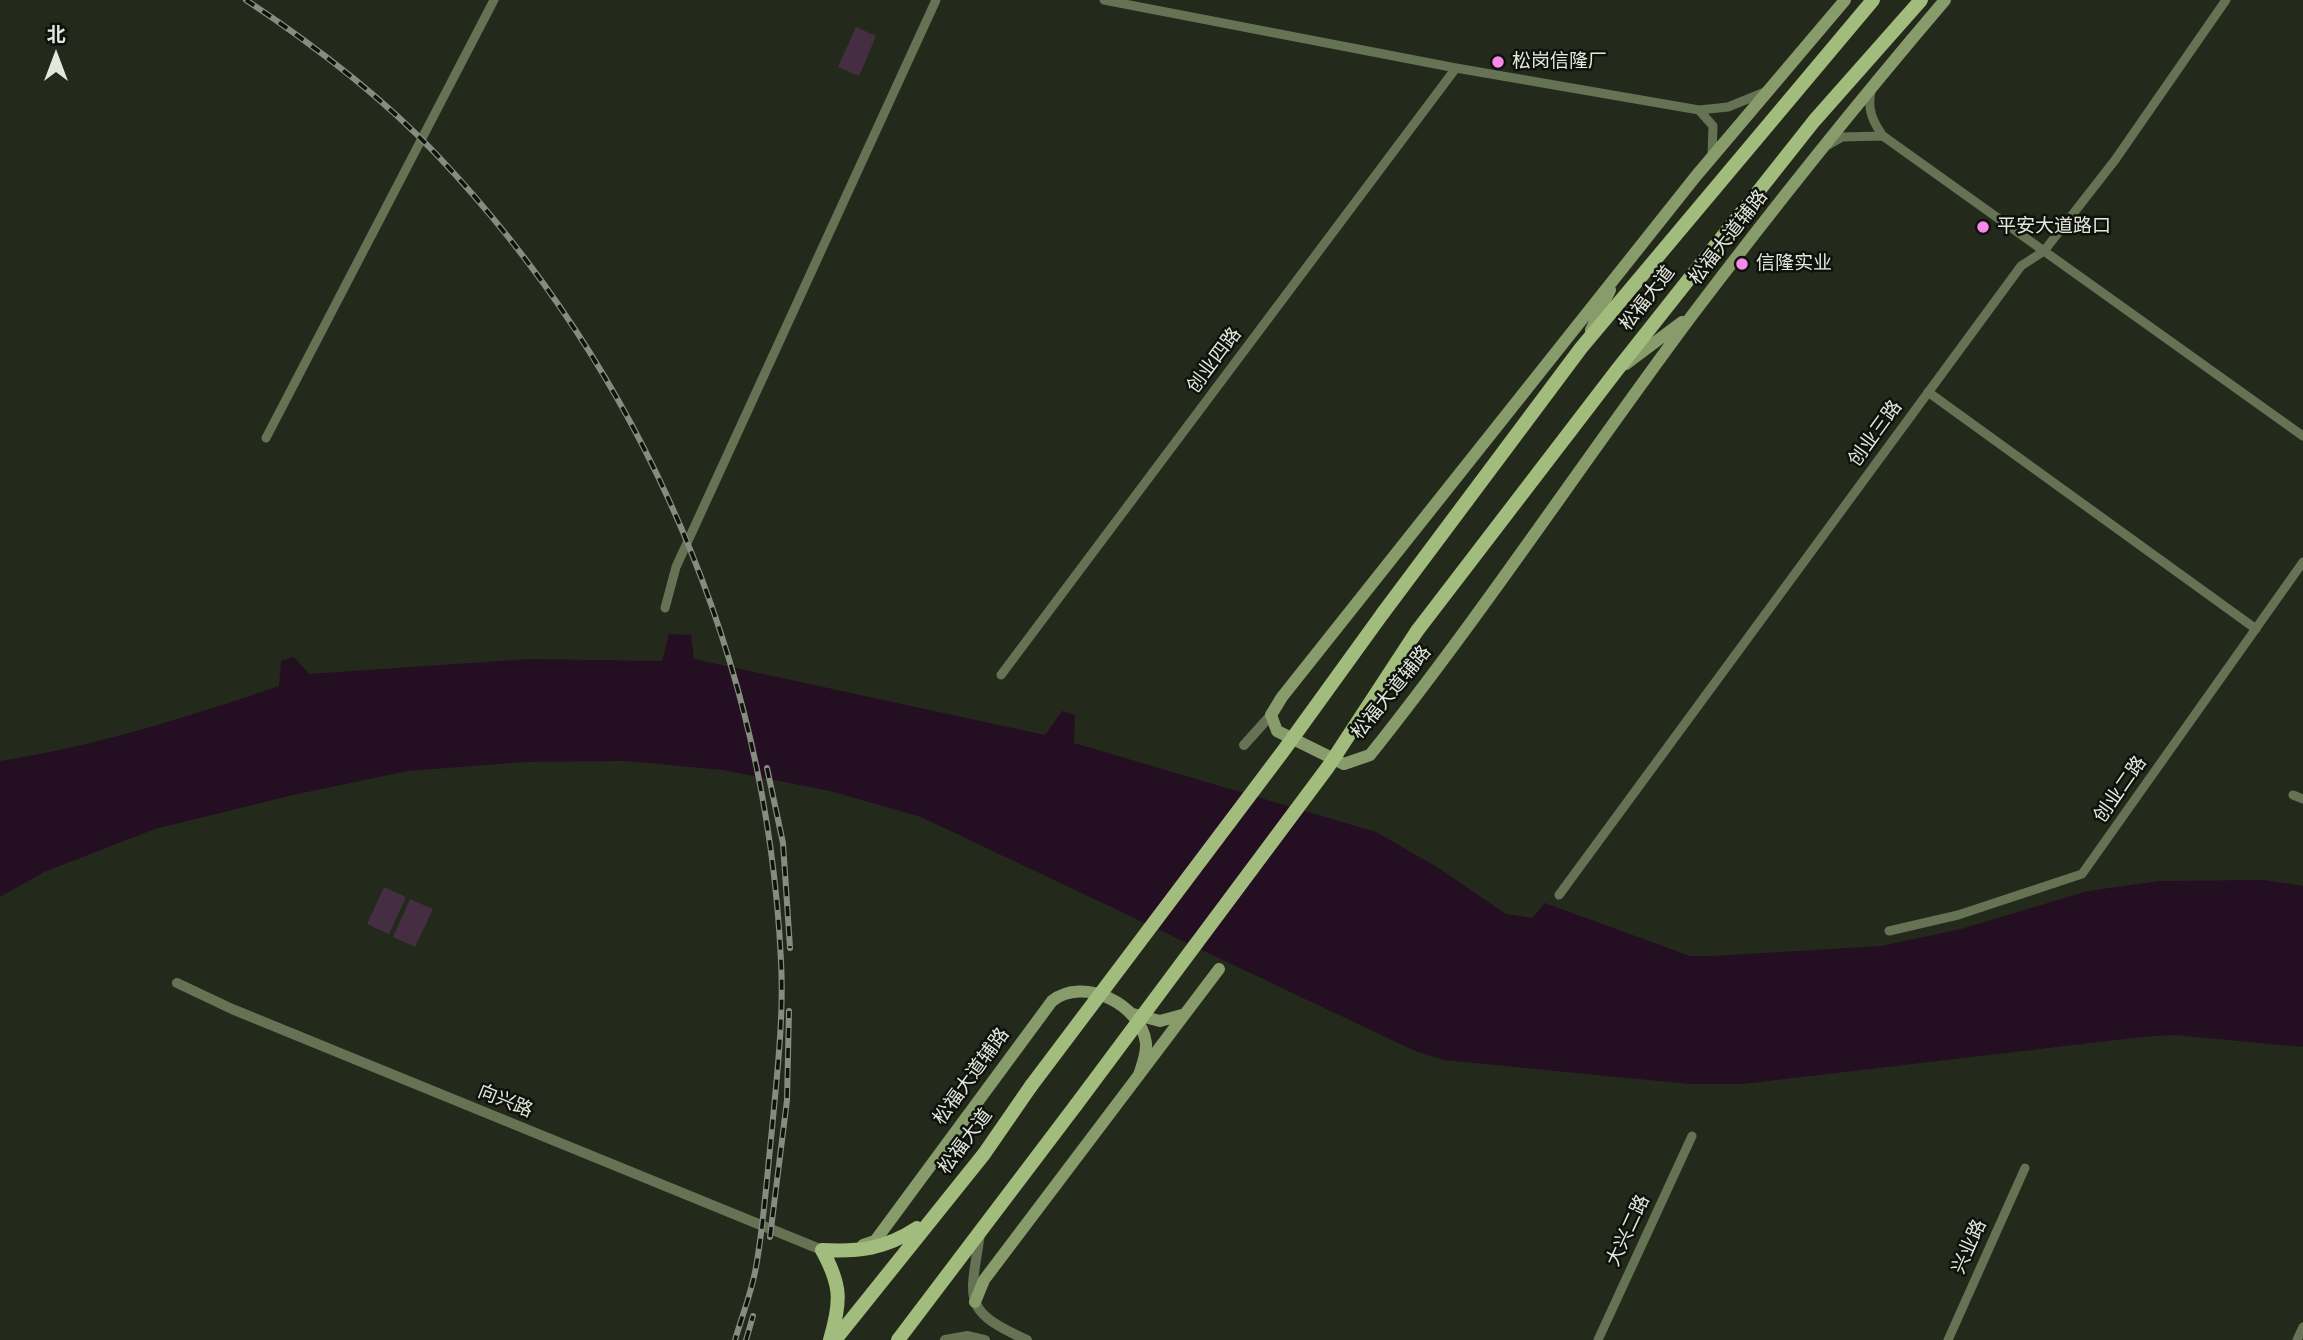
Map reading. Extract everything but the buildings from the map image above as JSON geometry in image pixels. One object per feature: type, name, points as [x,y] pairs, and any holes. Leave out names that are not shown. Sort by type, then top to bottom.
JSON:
[{"type":"main road","points":[[1271,715],[1619,271],[1766,91],[1845,0]]},
{"type":"main road","name":"松福大道","points":[[835,1340],[984,1154],[1031,1086],[1581,348],[1873,0]]},
{"type":"main road","name":"松福大道","points":[[898,1340],[1328,767],[1417,631],[1617,370],[1814,121],[1921,0]]},
{"type":"main road","name":"松福大道辅路","points":[[1271,715],[1277,731],[1344,764],[1370,754],[1502,583],[1694,313],[1872,85],[1945,0]]},
{"type":"main road","points":[[1581,348],[1619,271]]},
{"type":"main road","points":[[1617,370],[1694,313]]},
{"type":"main road","name":"松福大道辅路","points":[[975,1302],[984,1280],[1219,969]]},
{"type":"main road","name":"松福大道辅路","points":[[846,1251],[875,1241],[1052,1001],[1061,994],[1083,990],[1095,992],[1124,1008],[1142,1030],[1146,1044],[1139,1075]]},
{"type":"main road","points":[[1124,1008],[1148,1020],[1160,1021],[1185,1013]]},
{"type":"main road","name":"松福大道","points":[[822,1250],[869,1251],[895,1242],[930,1219]]},
{"type":"main road","points":[[822,1250],[836,1276],[839,1308],[830,1340]]},
{"type":"street","points":[[266,438],[494,0]]},
{"type":"street","points":[[665,608],[676,567],[936,0]]},
{"type":"street","points":[[1104,0],[1455,68],[1699,110],[1728,107],[1766,91]]},
{"type":"street","name":"创业三路","points":[[1559,895],[2021,266],[2044,251],[2115,160],[2226,0]]},
{"type":"street","name":"创业四路","points":[[1001,675],[1455,68]]},
{"type":"street","points":[[1872,85],[1868,103],[1873,122],[1883,136],[2303,436]]},
{"type":"street","points":[[1699,110],[1713,125],[1712,156]]},
{"type":"street","points":[[1824,148],[1842,137],[1883,136]]},
{"type":"street","points":[[1928,392],[2256,629]]},
{"type":"street","name":"创业二路","points":[[1889,931],[1958,915],[2082,874],[2303,562]]},
{"type":"street","points":[[1244,745],[1271,715]]},
{"type":"street","name":"向兴路","points":[[177,983],[232,1009],[822,1250]]},
{"type":"street","name":"大兴二路","points":[[1598,1340],[1692,1136]]},
{"type":"street","name":"兴业路","points":[[1948,1340],[2025,1168]]},
{"type":"street","points":[[980,1233],[972,1290],[975,1302],[987,1321],[1027,1340]]},
{"type":"street","points":[[2297,1340],[2303,1327]]},
{"type":"street","points":[[945,1340],[968,1336],[985,1340]]},
{"type":"shaded area","points":[[856,27],[876,36],[859,76],[838,67]]},
{"type":"shaded area","points":[[669,634],[691,635],[694,659],[1045,735],[1062,711],[1075,715],[1074,743],[1376,832],[1437,867],[1506,914],[1532,918],[1545,903],[1690,956],[1881,946],[1961,929],[2088,891],[2159,881],[2264,880],[2303,886],[2303,1047],[2174,1035],[2142,1037],[1743,1084],[1689,1084],[1444,1060],[1415,1051],[921,817],[830,791],[723,770],[625,761],[525,762],[408,771],[293,795],[155,829],[44,872],[0,897],[0,761],[141,730],[279,686],[281,661],[294,657],[309,674],[528,659],[662,661]]},
{"type":"shaded area","points":[[384,887],[406,897],[389,934],[367,924]]},
{"type":"shaded area","points":[[410,899],[433,909],[415,947],[393,937]]},
{"type":"railway","points":[[246,0],[321,53],[393,112],[436,154],[510,239],[575,330],[632,426],[681,527],[720,632],[750,739],[771,849],[782,982],[778,1067],[761,1233],[752,1285],[735,1340]]},
{"type":"railway","points":[[767,768],[783,843],[790,948]]},
{"type":"railway","points":[[770,1237],[787,1100],[789,1011]]},
{"type":"railway","points":[[746,1340],[753,1316]]},
{"type":"place","name":"松岗信隆厂","points":[[1498,62]]},
{"type":"place","name":"平安大道路口","points":[[1983,227]]},
{"type":"place","name":"信隆实业","points":[[1742,264]]}]
